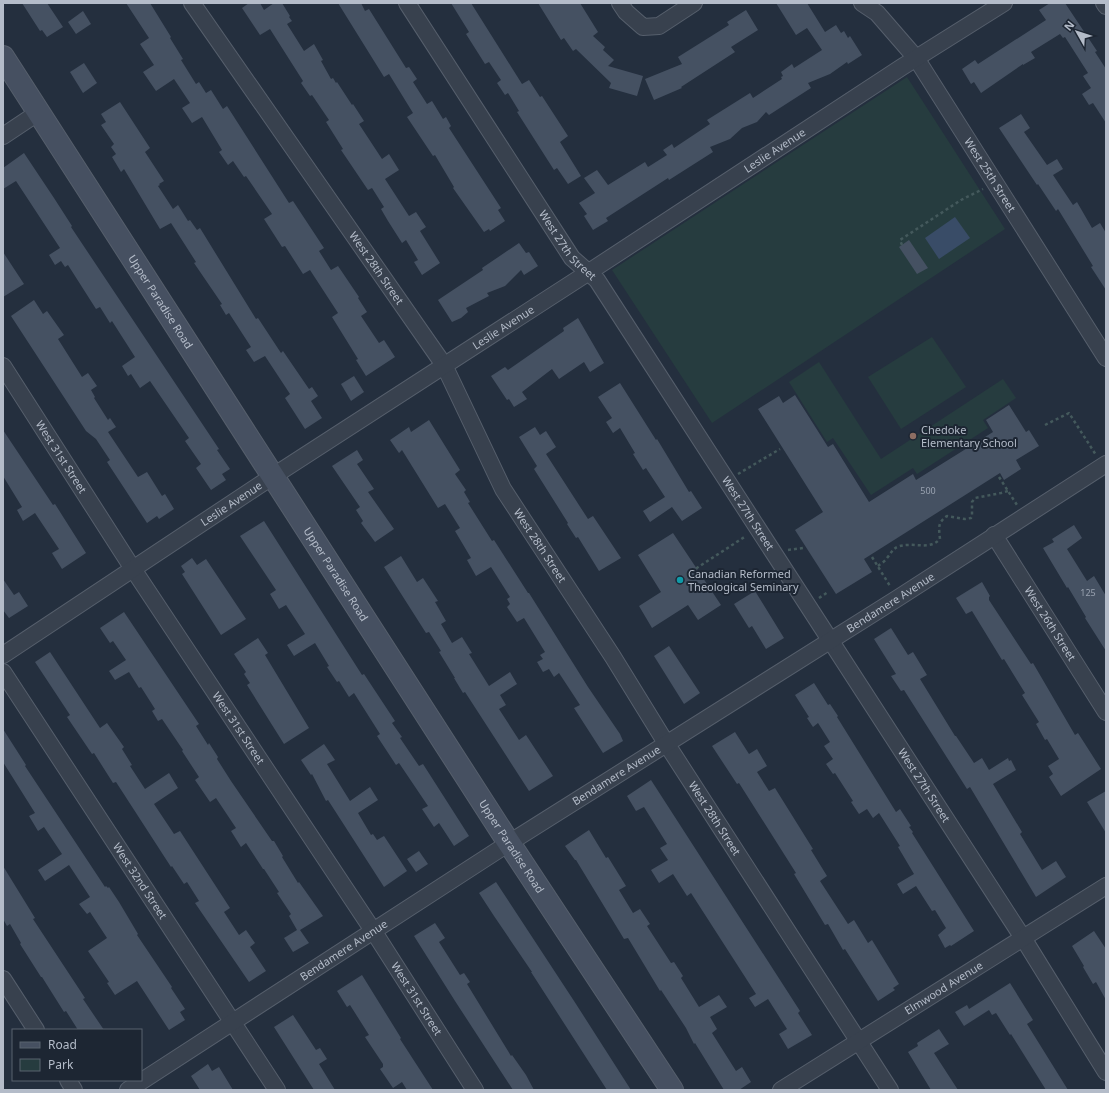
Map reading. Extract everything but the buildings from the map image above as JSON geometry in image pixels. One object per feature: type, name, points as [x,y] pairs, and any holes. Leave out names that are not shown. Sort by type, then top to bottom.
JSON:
[{"type":"street","name":"West 28th Street","points":[[192,3],[444,365],[503,489],[613,657],[666,743],[890,1090]]},
{"type":"street","name":"West 27th Street","points":[[407,3],[572,258],[597,280],[1023,938],[1106,1072]]},
{"type":"street","points":[[620,3],[626,12],[644,26],[659,26],[694,3]]},
{"type":"street","name":"West 25th Street","points":[[862,3],[877,13],[916,58],[1106,358]]},
{"type":"street","name":"Leslie Avenue","points":[[3,655],[273,476],[916,58],[1004,3]]},
{"type":"street","name":"Upper Paradise Road","points":[[3,57],[510,843],[672,1090]]},
{"type":"street","points":[[3,136],[39,112]]},
{"type":"street","name":"West 31st Street","points":[[3,366],[133,569],[374,932],[475,1090]]},
{"type":"street","name":"Bendamere Avenue","points":[[142,1081],[666,743],[898,598],[1105,464]]},
{"type":"street","name":"West 26th Street","points":[[994,535],[1106,712]]},
{"type":"street","name":"West 32nd Street","points":[[3,672],[277,1090]]},
{"type":"street","name":"Elmwood Avenue","points":[[780,1090],[1106,886]]},
{"type":"street","points":[[3,979],[35,1029]]},
{"type":"street","points":[[69,1081],[74,1090]]},
{"type":"street","name":"Bendamere Avenue","points":[[128,1090],[142,1081]]},
{"type":"path","points":[[902,245],[900,240],[961,200],[995,182]]},
{"type":"path","points":[[1045,425],[1069,413],[1105,464]]},
{"type":"path","points":[[727,481],[780,449]]},
{"type":"path","points":[[999,477],[1025,516]]},
{"type":"path","points":[[878,566],[887,559],[892,550],[896,547],[907,545],[932,545],[936,543],[940,540],[939,524],[942,520],[947,516],[966,519],[971,518],[972,502],[975,498],[1008,491]]},
{"type":"path","points":[[686,575],[758,528]]},
{"type":"path","points":[[872,557],[898,598]]},
{"type":"green space","points":[[907,77],[1005,229],[712,423],[612,270]]},
{"type":"green space","points":[[932,337],[966,387],[901,429],[868,377]]},
{"type":"green space","points":[[819,362],[881,459],[1003,379],[1016,398],[983,420],[988,428],[917,474],[913,468],[871,495],[833,438],[827,442],[789,382]]},
{"type":"water","points":[[955,217],[970,238],[939,259],[925,238]]},
{"type":"place","name":"Chedoke Elementary School","points":[[913,436]]},
{"type":"place","name":"Canadian Reformed Theological Seminary","points":[[680,580]]}]
